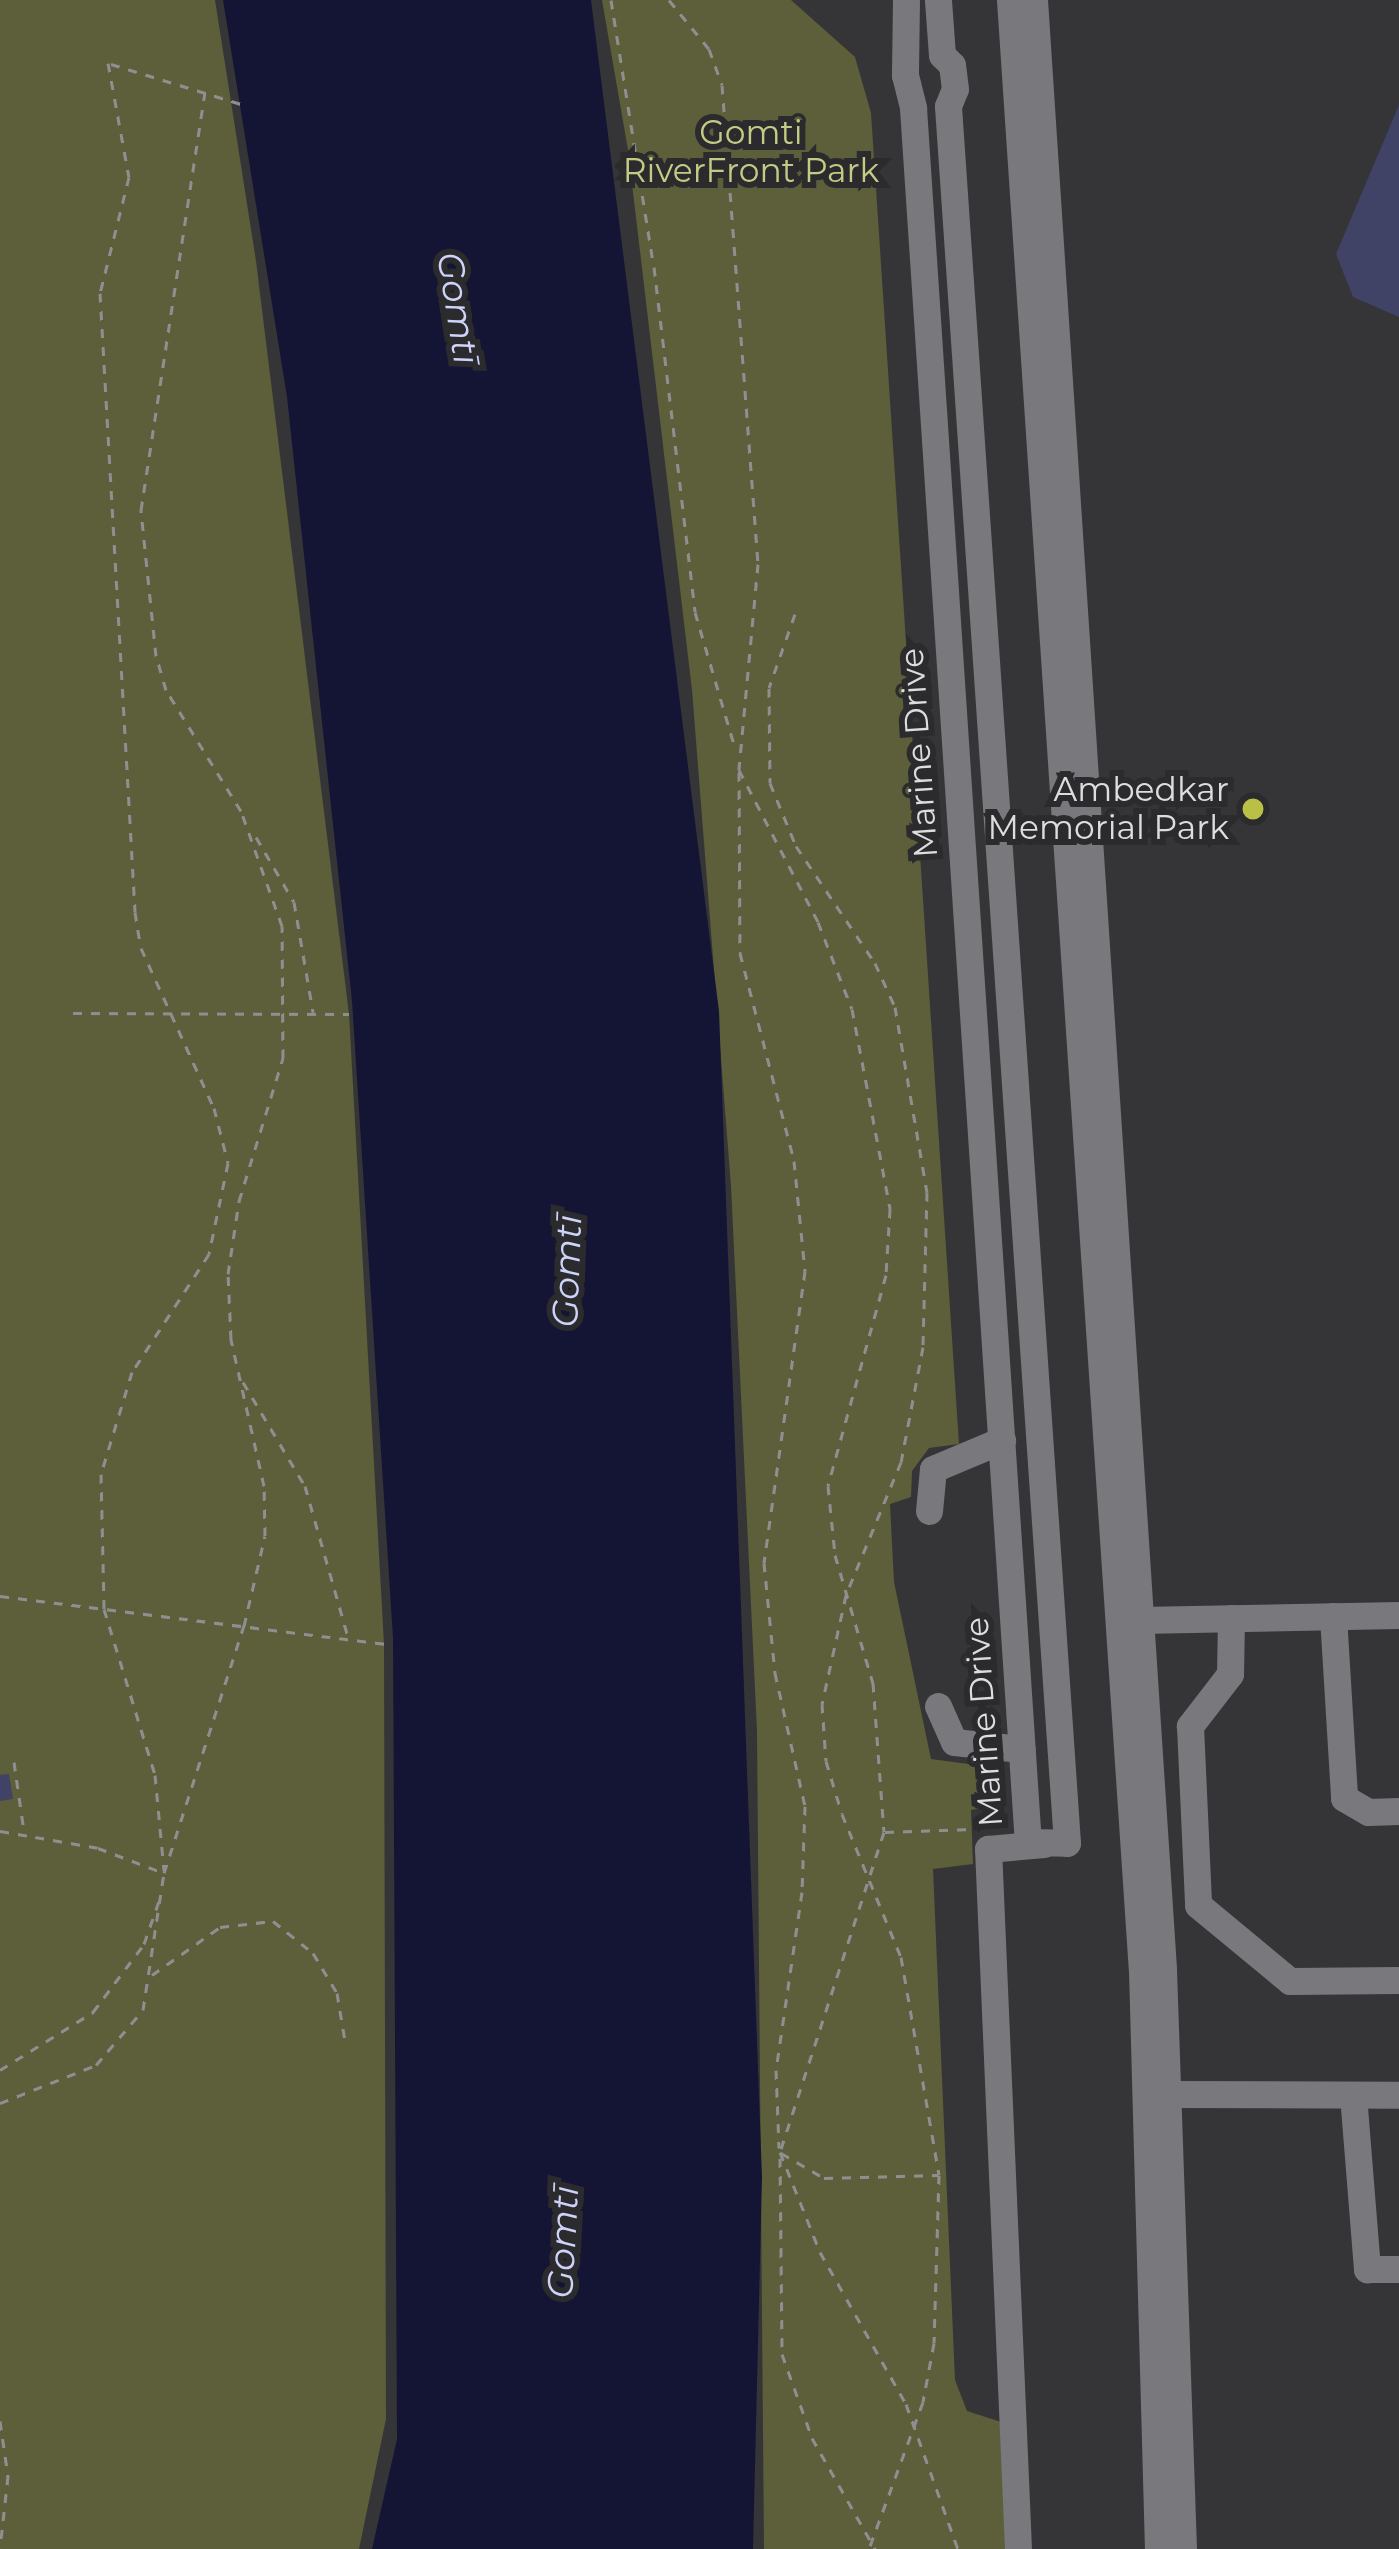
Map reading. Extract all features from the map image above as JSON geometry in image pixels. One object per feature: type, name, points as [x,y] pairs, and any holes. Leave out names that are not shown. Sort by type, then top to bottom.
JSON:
[{"type":"street","name":"Marine Drive","points":[[906,0],[904,75],[913,108],[1028,1842],[1066,1843],[948,106],[955,89],[952,65],[942,55],[938,0]]},
{"type":"street","points":[[1010,0],[1142,1970],[1158,2549]]},
{"type":"street","points":[[1034,0],[1167,2094],[1183,2549]]},
{"type":"street","points":[[969,952],[1008,951]]},
{"type":"street","points":[[928,1510],[933,1468],[1002,1440]]},
{"type":"street","points":[[1139,1620],[1399,1615]]},
{"type":"street","points":[[1333,1616],[1344,1798],[1368,1813],[1399,1811]]},
{"type":"street","points":[[1231,1618],[1230,1673],[1190,1726],[1198,1905],[1290,1982],[1399,1980]]},
{"type":"street","points":[[938,1706],[954,1742],[1022,1749]]},
{"type":"street","points":[[1018,2549],[988,1849],[1048,1844]]},
{"type":"street","points":[[1167,2094],[1399,2095]]},
{"type":"street","points":[[1354,2096],[1367,2269],[1399,2269]]},
{"type":"path","points":[[611,0],[660,308],[695,612],[739,770],[740,953],[791,1145],[805,1270],[764,1562],[775,1672],[805,1806],[802,1892],[776,2070],[782,2354],[812,2438],[873,2542]]},
{"type":"path","points":[[669,0],[709,49],[722,85],[758,564],[755,665],[736,752]]},
{"type":"path","points":[[0,2103],[96,2066],[143,2010],[164,1873],[155,1774],[104,1609],[98,1511],[117,1406],[209,1254],[226,1187],[225,1138],[141,948],[128,836],[100,293],[129,177],[108,63],[241,104]]},
{"type":"path","points":[[205,93],[144,456],[144,574],[166,690],[294,902],[313,1014]]},
{"type":"path","points":[[795,614],[769,688],[770,783],[796,847],[875,963],[895,1007],[927,1192],[923,1348],[901,1462],[846,1595],[826,1659],[826,1761],[913,2010],[939,2174],[934,2342],[915,2427],[872,2549]]},
{"type":"path","points":[[739,770],[818,922],[852,1010],[890,1209],[886,1275],[828,1486],[846,1595],[874,1683],[884,1832],[780,2152],[820,2252],[915,2427],[958,2549]]},
{"type":"path","points":[[0,2070],[60,2038],[119,1982],[151,1930],[164,1873],[244,1626],[265,1536],[264,1486],[227,1309],[231,1242],[278,1090],[285,1014],[282,926],[251,831]]},
{"type":"path","points":[[73,1013],[349,1014]]},
{"type":"path","points":[[239,1374],[304,1486],[348,1639]]},
{"type":"path","points":[[0,1596],[384,1643]]},
{"type":"path","points":[[14,1762],[24,1832]]},
{"type":"path","points":[[884,1832],[979,1829]]},
{"type":"path","points":[[0,1831],[24,1832],[164,1873]]},
{"type":"path","points":[[151,1976],[220,1927],[273,1921],[313,1953],[337,1993],[344,2041]]},
{"type":"path","points":[[780,2152],[824,2178],[939,2174]]},
{"type":"path","points":[[0,2421],[8,2476],[0,2548]]},
{"type":"green space","points":[[0,0],[215,0],[256,261],[349,1014],[384,1644],[386,2419],[359,2549],[0,2549]]},
{"type":"green space","name":"Gomti RiverFront Park","points":[[602,0],[791,0],[855,57],[871,113],[959,1444],[929,1448],[912,1471],[911,1497],[890,1504],[894,1582],[931,1759],[976,1765],[990,1807],[971,1810],[973,1864],[933,1869],[955,2380],[967,2411],[1001,2422],[1006,2549],[764,2549],[757,1731],[731,1186],[692,690],[628,150]]},
{"type":"water","name":"Gomtī","points":[[223,0],[591,0],[719,1011],[762,2177],[753,2549],[372,2549],[397,2439],[393,1638],[352,1001],[287,397]]},
{"type":"building","points":[[1399,105],[1399,317],[1353,297],[1336,254]]},
{"type":"building","points":[[9,1774],[13,1799],[0,1801],[0,1775]]},
{"type":"place","name":"Ambedkar Memorial Park","points":[[1253,809]]}]
